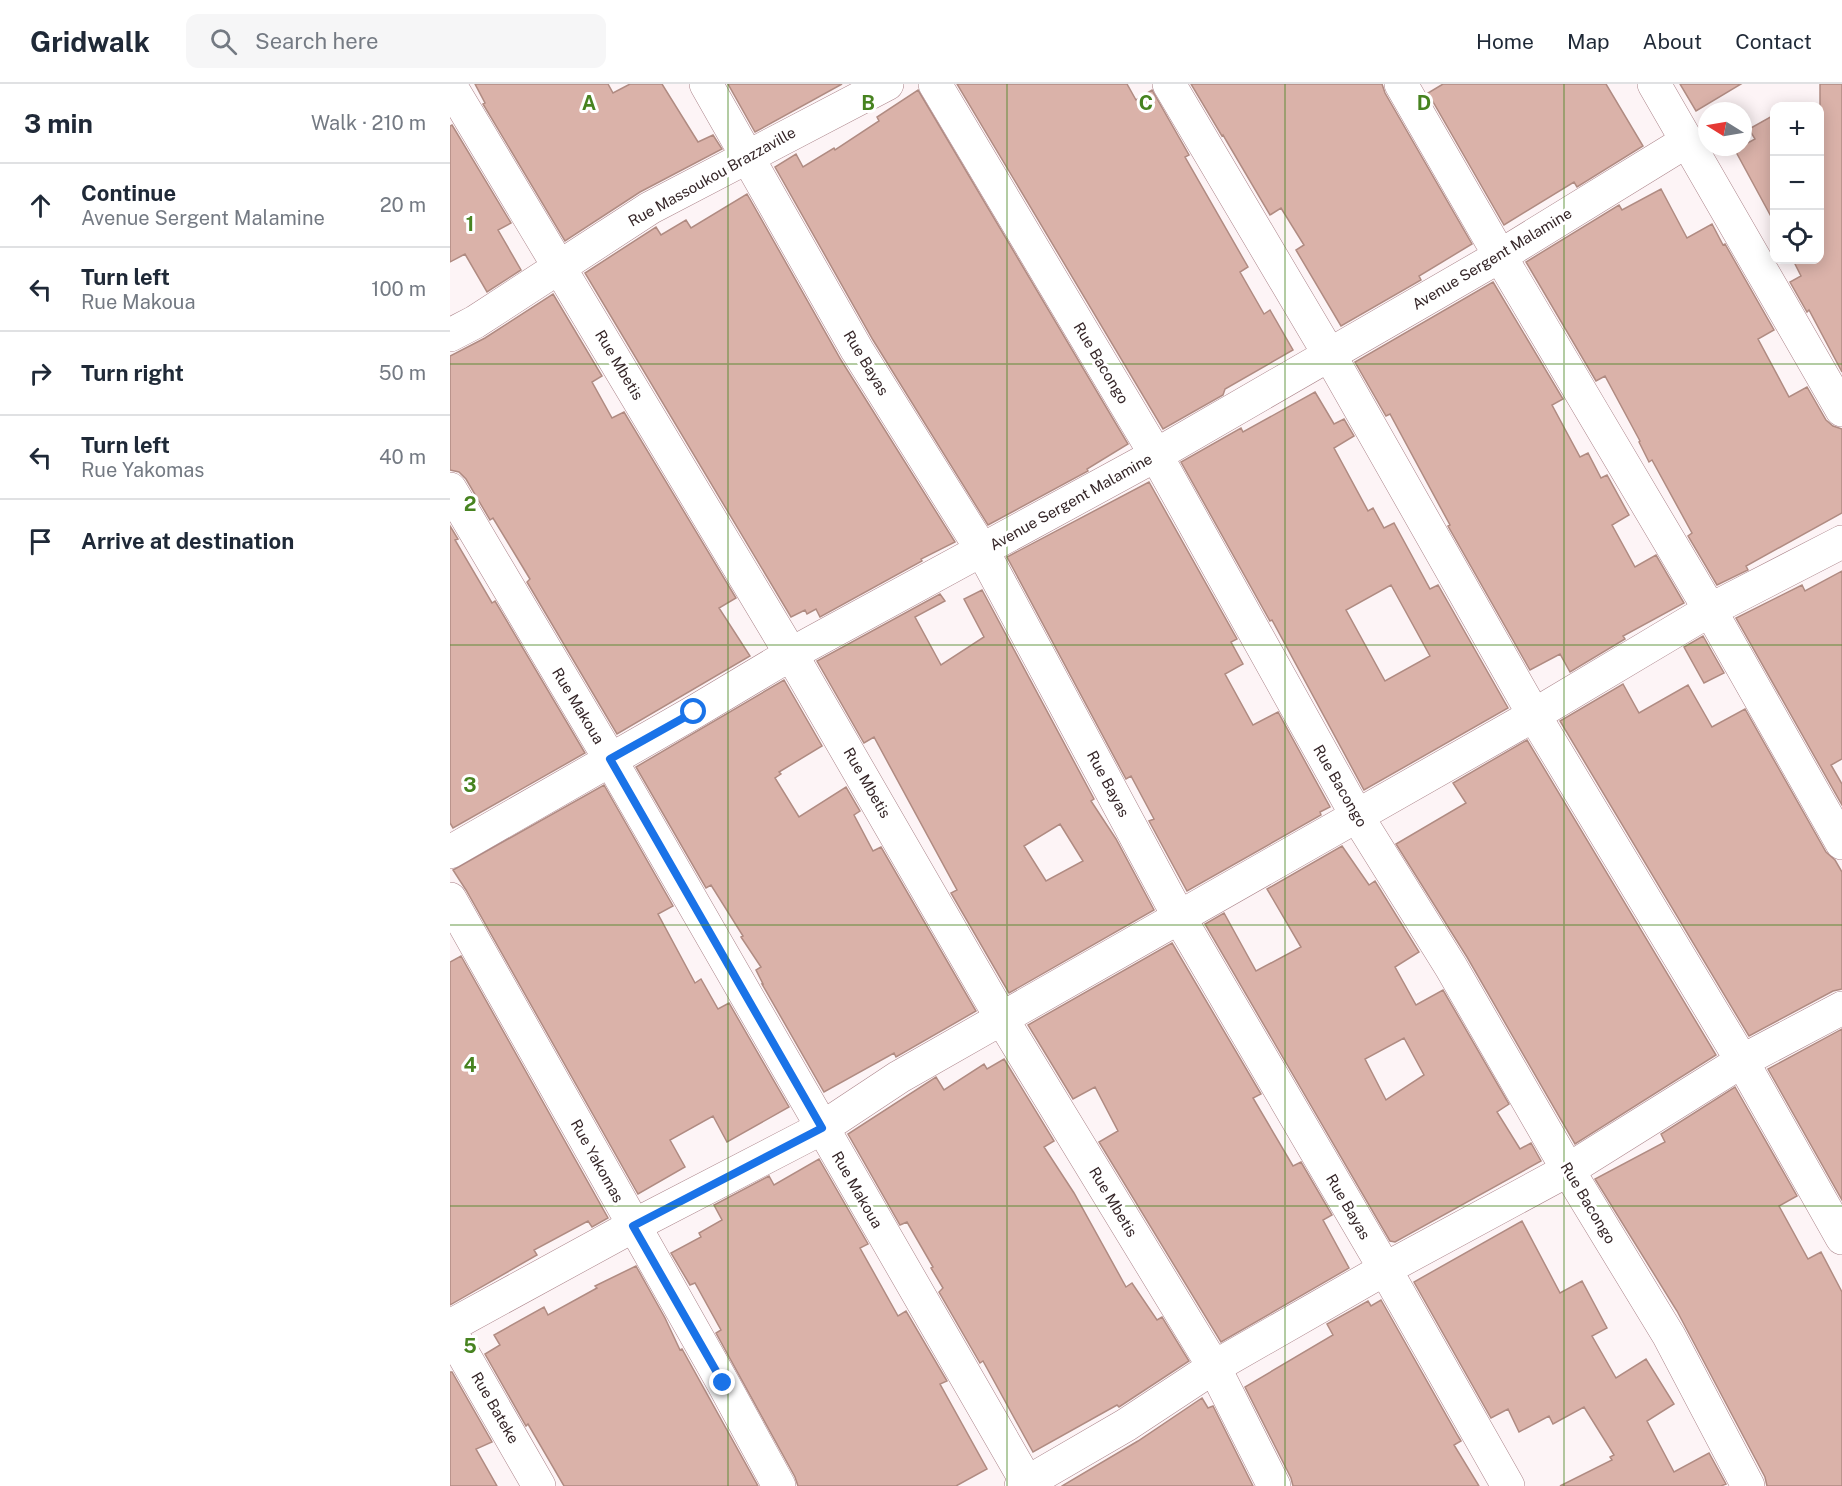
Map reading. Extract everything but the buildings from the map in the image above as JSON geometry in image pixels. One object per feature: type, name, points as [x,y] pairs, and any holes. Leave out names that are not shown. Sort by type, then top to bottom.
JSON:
[{"type":"street","name":"Rue Bayas","points":[[706,84],[857,350],[982,550],[1179,916],[1385,1269],[1508,1486]]},
{"type":"street","name":"Rue Massoukou Brazzaville","points":[[450,335],[475,322],[650,208],[886,84]]},
{"type":"street","name":"Rue Bacongo","points":[[935,84],[1156,455],[1357,816],[1451,966],[1568,1170],[1670,1336],[1748,1486]]},
{"type":"street","points":[[1169,84],[1329,354],[1534,715],[1742,1061],[1842,1238]]},
{"type":"street","points":[[1401,84],[1500,256],[1710,609],[1842,843]]},
{"type":"street","points":[[1654,84],[1842,410]]},
{"type":"street","name":"Rue Mbetis","points":[[450,85],[791,654],[1002,1019],[1214,1367],[1274,1486]]},
{"type":"street","name":"Avenue Sergent Malamine","points":[[450,852],[791,654],[1156,455],[1500,256],[1687,141]]},
{"type":"street","name":"Rue Makoua","points":[[450,489],[610,759],[1025,1485]]},
{"type":"street","points":[[450,1328],[633,1226],[822,1128],[899,1077],[1534,715],[1710,609],[1842,542]]},
{"type":"street","name":"Rue Yakomas","points":[[450,899],[779,1486]]},
{"type":"street","points":[[1025,1485],[1126,1425],[1214,1367],[1385,1269],[1568,1170],[1742,1061],[1842,1008]]},
{"type":"street","name":"Rue Bateke","points":[[450,1328],[539,1486]]},
{"type":"route","points":[[694,712],[610,759],[822,1128],[633,1226],[723,1383]]}]
